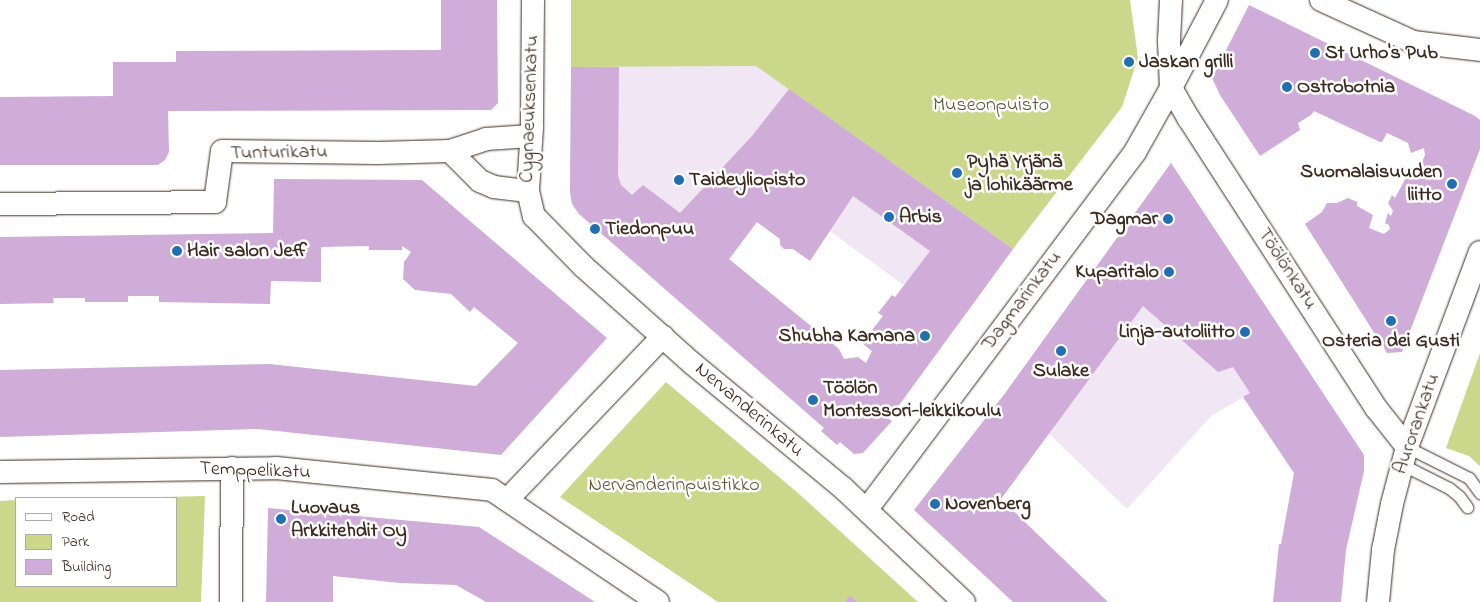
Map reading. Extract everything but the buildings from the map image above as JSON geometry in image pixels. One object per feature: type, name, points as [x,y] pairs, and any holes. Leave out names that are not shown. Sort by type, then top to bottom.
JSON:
[{"type":"street","name":"Cygnaeuksenkatu","points":[[533,0],[531,136],[528,191],[534,216]]},
{"type":"street","points":[[1171,0],[1169,40],[1171,88]]},
{"type":"street","name":"Dagmarinkatu","points":[[867,509],[1135,152],[1217,0]]},
{"type":"street","points":[[1322,0],[1413,42],[1478,51]]},
{"type":"street","name":"Töölönkatu","points":[[1171,88],[1405,456]]},
{"type":"street","name":"Tunturikatu","points":[[0,204],[215,202],[222,151],[378,153],[450,151],[486,139],[531,136]]},
{"type":"street","points":[[450,151],[480,181],[494,187],[528,191]]},
{"type":"street","name":"Nervanderinkatu","points":[[534,216],[584,267],[867,509],[964,602]]},
{"type":"street","name":"Aurorankatu","points":[[1378,602],[1383,550],[1405,456],[1480,252]]},
{"type":"street","points":[[507,500],[663,336]]},
{"type":"street","points":[[231,602],[232,468]]},
{"type":"street","name":"Temppelikatu","points":[[0,472],[276,468],[492,490],[658,602]]},
{"type":"lane","points":[[1405,456],[1469,478],[1480,493]]},
{"type":"lane","points":[[1405,456],[1459,496],[1467,507]]},
{"type":"shaded area","name":"Taideyliopisto","points":[[756,66],[1013,249],[958,325],[778,193],[691,312],[579,214],[572,204],[570,192],[571,67]]},
{"type":"shaded area","points":[[1171,163],[1303,362],[1211,416],[1127,509],[1006,392]]},
{"type":"green space","name":"Museonpuisto","points":[[571,0],[1130,0],[1138,58],[1122,107],[1013,249],[756,66],[571,67]]},
{"type":"green space","points":[[1480,353],[1480,466],[1469,456],[1446,448]]},
{"type":"green space","name":"Nervanderinpuistikko","points":[[666,382],[798,493],[918,602],[718,602],[560,497]]},
{"type":"green space","points":[[205,496],[201,602],[0,602],[0,501],[15,500],[15,587],[178,587],[178,497],[161,497]]},
{"type":"place","name":"St Urho's Pub","points":[[1315,53]]},
{"type":"place","name":"Jaskan grilli","points":[[1129,62]]},
{"type":"place","name":"Ostrobotnia","points":[[1287,87]]},
{"type":"place","name":"Pyhä Yrjänä ja lohikäärme","points":[[957,173]]},
{"type":"place","name":"Taideyliopisto","points":[[679,180]]},
{"type":"place","name":"Suomalaisuuden liitto","points":[[1452,184]]},
{"type":"place","name":"Arbis","points":[[889,217]]},
{"type":"place","name":"Dagmar","points":[[1168,219]]},
{"type":"place","name":"Tiedonpuu","points":[[595,229]]},
{"type":"place","name":"Hair salon Jeff","points":[[177,251]]},
{"type":"place","name":"Kuparitalo","points":[[1169,272]]},
{"type":"place","name":"Osteria dei Gusti","points":[[1391,321]]},
{"type":"place","name":"Linja-autoliitto","points":[[1245,332]]},
{"type":"place","name":"Shubha Kamana","points":[[925,336]]},
{"type":"place","name":"Sulake","points":[[1061,351]]},
{"type":"place","name":"Töölön Montessori-leikkikoulu","points":[[813,400]]},
{"type":"place","name":"Novenberg","points":[[935,504]]},
{"type":"place","name":"Luovaus Arkkitehdit Oy","points":[[281,519]]}]
